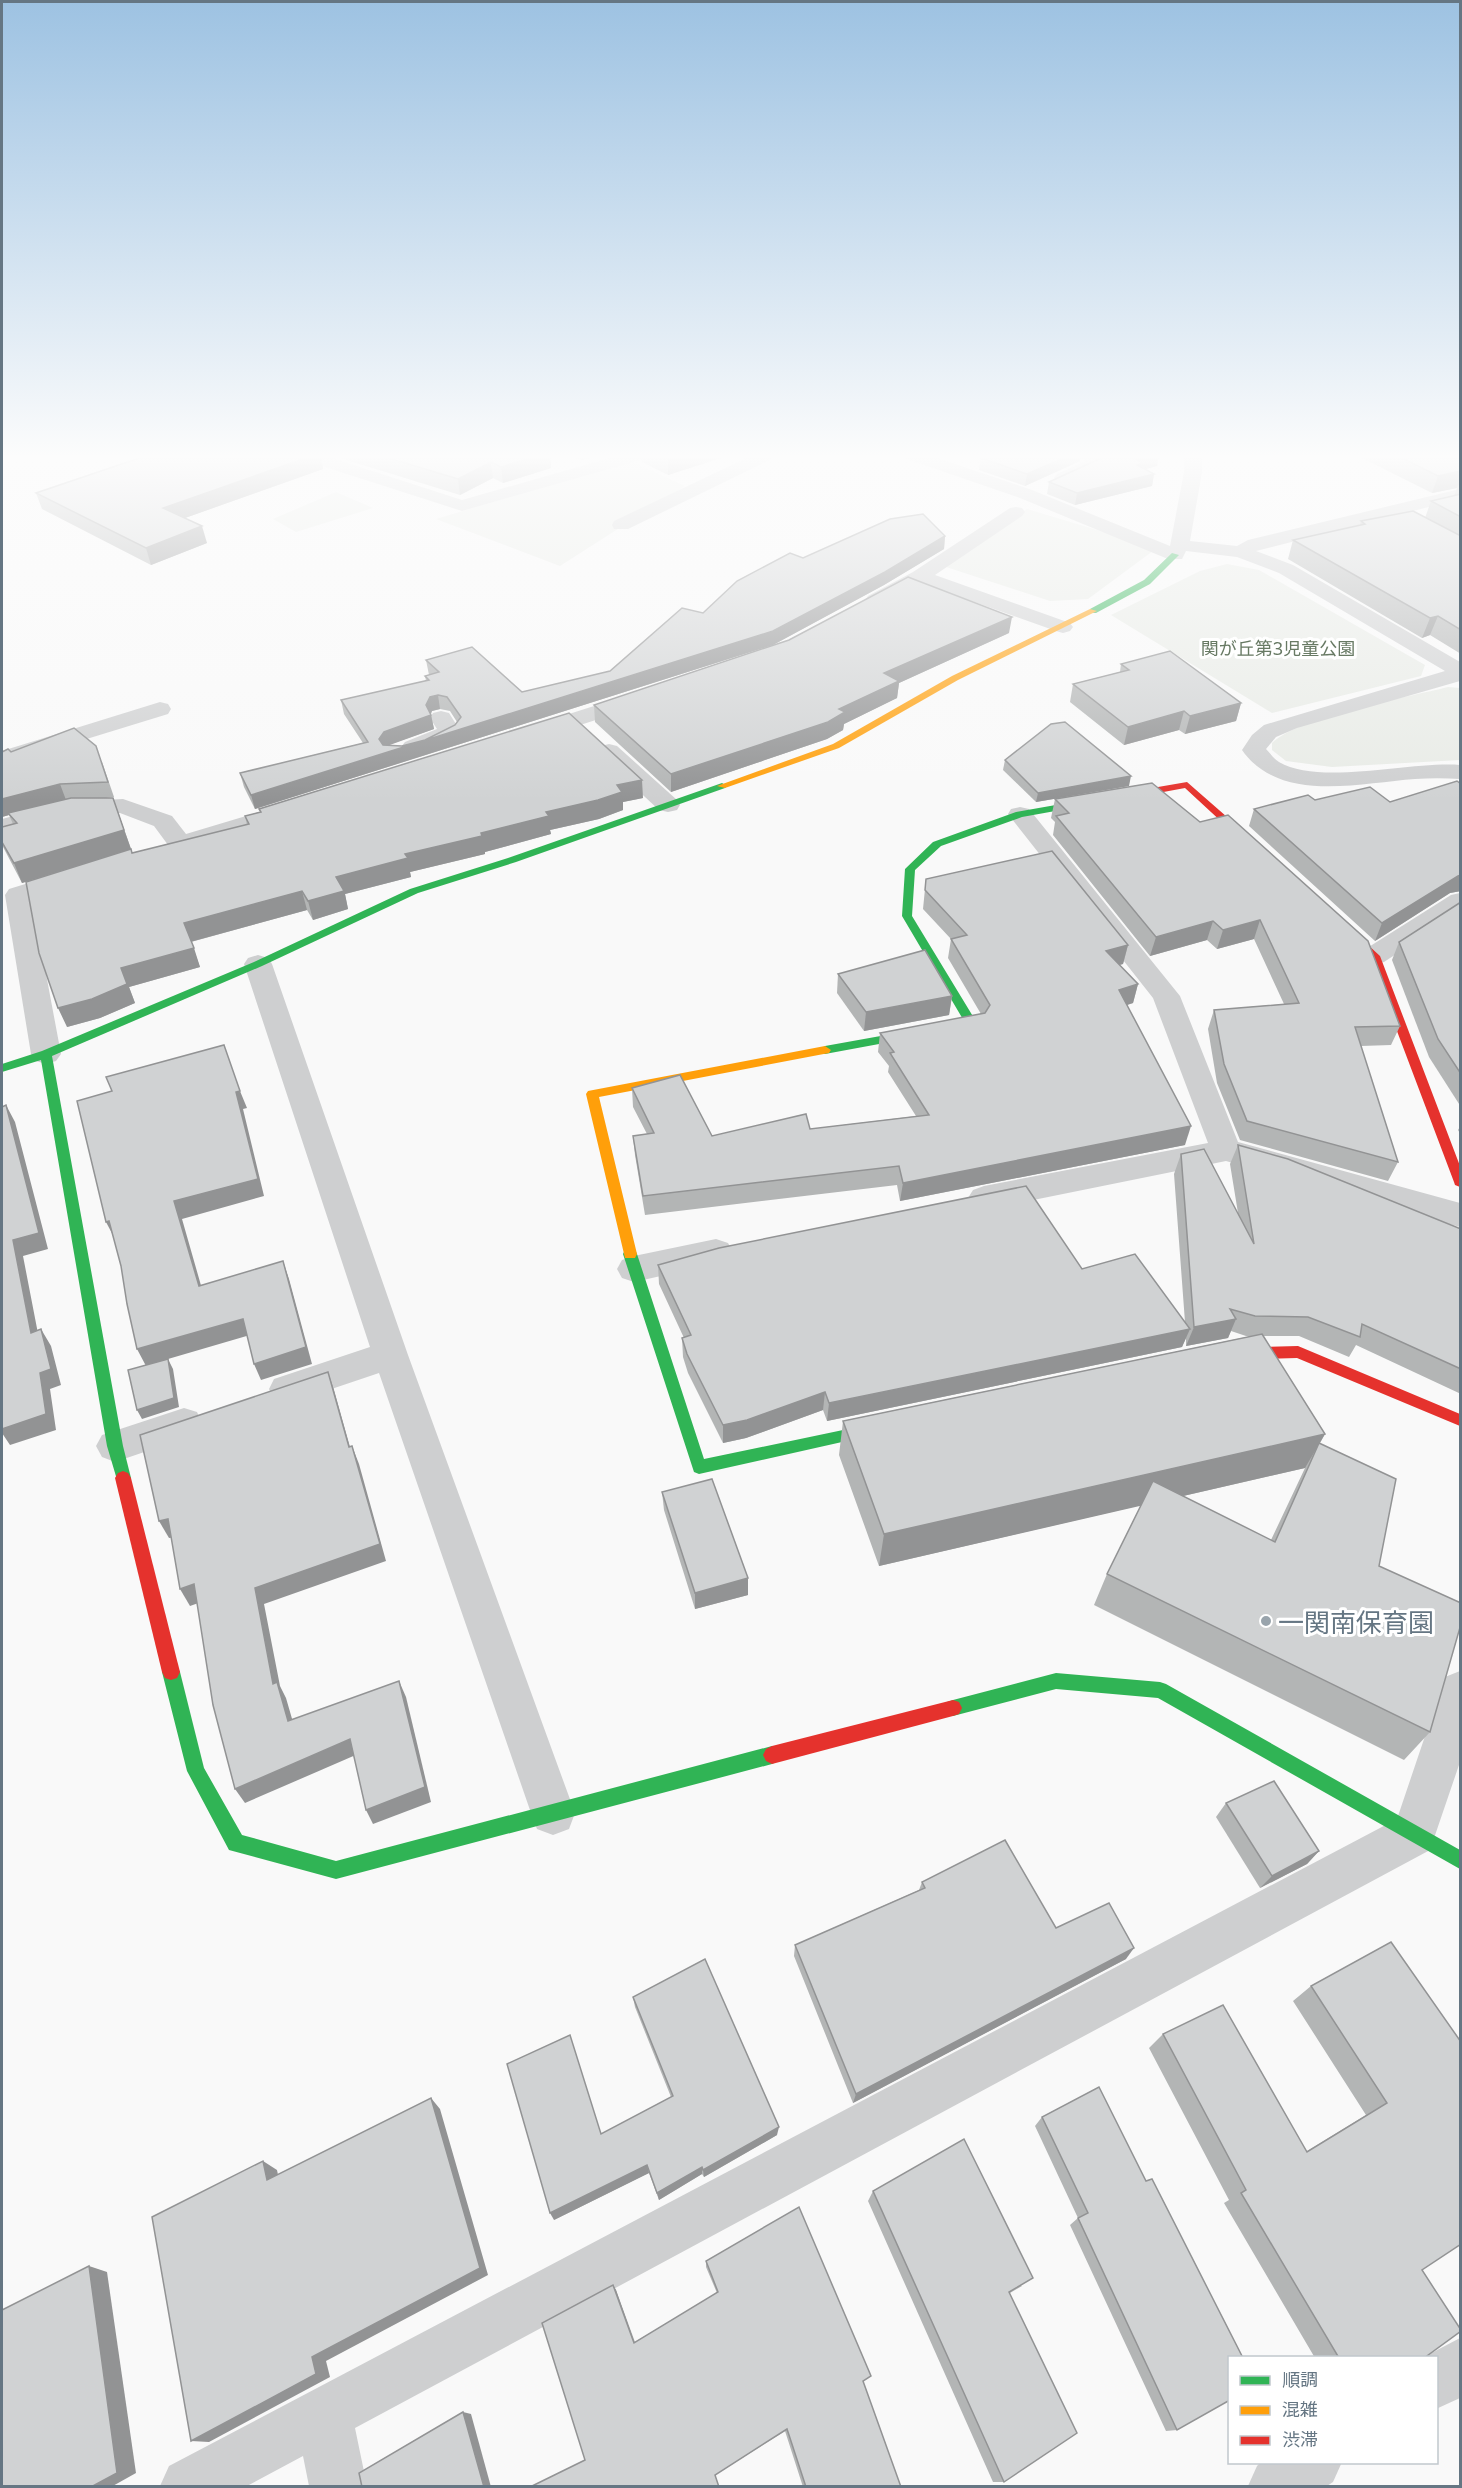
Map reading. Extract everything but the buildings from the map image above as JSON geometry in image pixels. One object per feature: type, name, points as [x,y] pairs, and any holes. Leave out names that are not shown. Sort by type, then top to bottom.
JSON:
[{"type":"street","points":[[860,608],[930,569]]},
{"type":"street","points":[[2,1068],[46,1054],[258,964],[414,891],[668,806],[836,746],[955,678],[1063,627],[1147,582],[1159,569]]},
{"type":"street","points":[[1286,569],[1461,673]]},
{"type":"street","points":[[920,576],[1063,627]]},
{"type":"street","points":[[1461,673],[1289,723],[1265,733],[1257,741],[1254,750],[1271,767],[1298,777],[1359,777],[1461,772]]},
{"type":"street","points":[[507,741],[662,691]]},
{"type":"street","points":[[2,758],[160,709]]},
{"type":"street","points":[[395,753],[440,738],[450,732],[441,718]]},
{"type":"street","points":[[575,720],[668,806]]},
{"type":"street","points":[[898,1425],[699,1467],[634,1269],[592,1094],[971,1023],[907,916],[910,869],[937,844],[1020,814],[1187,785],[1264,855]]},
{"type":"street","points":[[2,826],[67,809],[123,806],[163,820],[169,848],[305,805]]},
{"type":"street","points":[[1020,814],[1166,996],[1226,1150]]},
{"type":"street","points":[[94,871],[10,890],[46,1054],[115,1446],[196,1771],[236,1843],[336,1870],[1056,1681],[1160,1690],[1461,1860]]},
{"type":"street","points":[[1374,956],[1461,901]]},
{"type":"street","points":[[1332,917],[1374,956],[1461,1182]]},
{"type":"street","points":[[258,964],[390,1355],[554,1813]]},
{"type":"street","points":[[959,1203],[1226,1150],[1461,1215]]},
{"type":"street","points":[[634,1269],[750,1246]]},
{"type":"street","points":[[1215,1357],[1238,1352],[1298,1352],[1461,1420]]},
{"type":"street","points":[[258,1399],[390,1355]]},
{"type":"street","points":[[115,1446],[214,1413]]},
{"type":"street","points":[[189,2487],[1414,1834],[1456,1712],[1461,1691]]},
{"type":"street","points":[[1438,2380],[1461,2366]]},
{"type":"street","points":[[324,2414],[338,2487]]},
{"type":"street","points":[[1277,2487],[1312,2464]]},
{"type":"green space","points":[[953,569],[1128,569],[1088,599],[1050,601]]},
{"type":"green space","name":"関が丘第3児童公園","points":[[1259,570],[1425,665],[1421,676],[1272,713],[1111,615],[1200,571]]},
{"type":"green space","points":[[1448,687],[1460,688],[1460,760],[1332,767],[1286,761],[1272,750],[1272,743],[1286,733],[1306,724],[1355,709]]},
{"type":"traffic: fast","points":[[1093,611],[1147,582],[1160,569]]},
{"type":"traffic: fast","points":[[2,1068],[46,1054],[258,964],[414,891],[512,860],[722,786]]},
{"type":"traffic: fast","points":[[825,1050],[971,1023],[907,916],[910,869],[937,844],[1020,814],[1158,790]]},
{"type":"traffic: fast","points":[[46,1054],[115,1446],[123,1478]]},
{"type":"traffic: fast","points":[[630,1254],[699,1467],[886,1427]]},
{"type":"traffic: fast","points":[[171,1672],[196,1771],[236,1843],[336,1870],[772,1755]]},
{"type":"traffic: fast","points":[[953,1708],[1056,1681],[1160,1690],[1460,1860]]},
{"type":"traffic: slow","points":[[722,786],[836,746],[955,678],[1093,611]]},
{"type":"traffic: slow","points":[[630,1254],[592,1094],[825,1050]]},
{"type":"traffic: jam","points":[[1158,790],[1187,785],[1255,847]]},
{"type":"traffic: jam","points":[[1339,924],[1374,956],[1460,1182]]},
{"type":"traffic: jam","points":[[1230,1354],[1298,1352],[1460,1420]]},
{"type":"traffic: jam","points":[[123,1478],[171,1672]]},
{"type":"traffic: jam","points":[[772,1755],[953,1708]]},
{"type":"place","name":"一関南保育園","points":[[1266,1621]]}]
